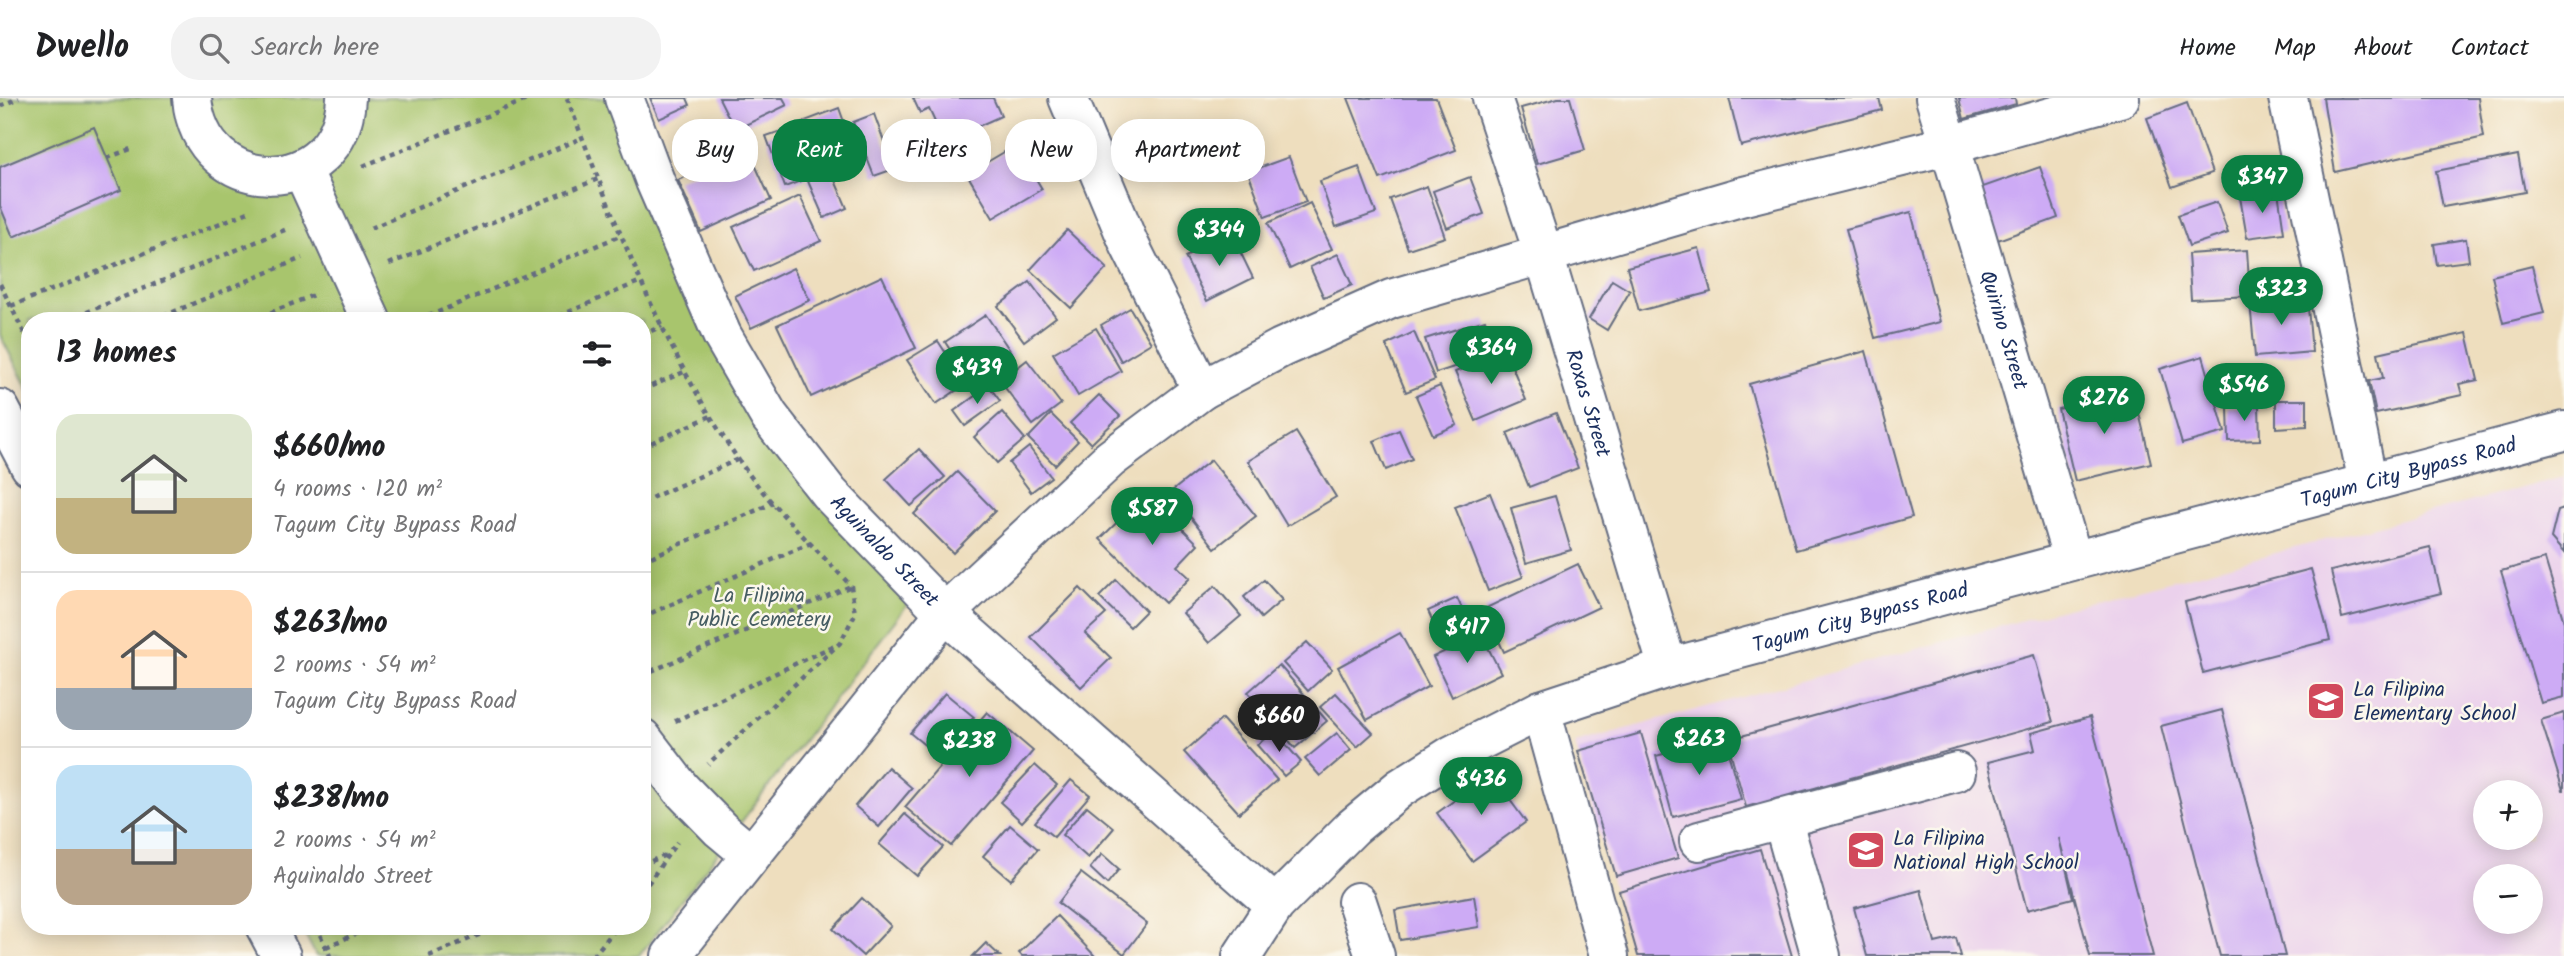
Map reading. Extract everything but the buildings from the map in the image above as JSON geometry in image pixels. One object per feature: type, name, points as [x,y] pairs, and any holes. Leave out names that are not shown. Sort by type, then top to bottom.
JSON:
[{"type":"street","points":[[192,98],[196,123],[205,142],[220,158],[239,169],[260,176],[282,175],[318,204],[367,312]]},
{"type":"street","points":[[318,204],[323,155],[337,136],[346,113],[346,98]]},
{"type":"street","name":"Aguinaldo Street","points":[[624,98],[655,181],[722,335],[769,416],[829,493],[945,612],[1275,905]]},
{"type":"street","points":[[1068,98],[1129,244],[1202,390]]},
{"type":"street","name":"Roxas Street","points":[[1492,98],[1544,255],[1668,668]]},
{"type":"street","name":"Quirino Street","points":[[1935,98],[2073,560]]},
{"type":"street","points":[[671,956],[945,612],[1110,459],[1202,390],[1280,348],[1391,299],[1740,197],[1950,145],[2120,98]]},
{"type":"street","points":[[2288,98],[2368,483]]},
{"type":"street","points":[[0,409],[21,449]]},
{"type":"street","name":"Tagum City Bypass Road","points":[[1242,956],[1275,905],[1353,827],[1400,788],[1452,755],[1541,710],[1668,668],[2564,431]]},
{"type":"street","points":[[1541,710],[1609,956]]},
{"type":"street","points":[[655,731],[690,799],[751,855]]},
{"type":"street","points":[[1699,841],[1956,772]]},
{"type":"street","points":[[1782,818],[1821,956]]},
{"type":"street","points":[[1357,902],[1375,956]]},
{"type":"street","points":[[270,935],[281,956]]},
{"type":"path","points":[[0,105],[19,98]]},
{"type":"path","points":[[85,312],[318,204],[531,98]]},
{"type":"path","points":[[11,306],[318,204],[582,138]]},
{"type":"path","points":[[107,158],[133,148]]},
{"type":"path","points":[[272,312],[598,179]]},
{"type":"path","points":[[165,312],[318,204]]},
{"type":"path","points":[[438,312],[622,235]]},
{"type":"path","points":[[569,312],[641,281]]},
{"type":"path","points":[[0,284],[21,324]]},
{"type":"path","points":[[651,331],[662,326]]},
{"type":"path","points":[[651,386],[684,372]]},
{"type":"path","points":[[651,443],[711,416]]},
{"type":"path","points":[[651,498],[738,460]]},
{"type":"path","points":[[651,557],[773,503]]},
{"type":"path","points":[[651,613],[811,543]]},
{"type":"path","points":[[651,670],[851,586],[855,614],[840,643],[690,799],[669,853],[651,879]]},
{"type":"path","points":[[655,731],[840,643]]},
{"type":"path","points":[[651,861],[669,853]]},
{"type":"path","points":[[320,935],[330,956]]},
{"type":"path","points":[[326,947],[353,935]]},
{"type":"path","points":[[429,956],[479,935]]},
{"type":"path","points":[[593,956],[610,935]]},
{"type":"shaded area","points":[[2564,477],[2564,956],[1632,956],[1575,743],[2063,609]]},
{"type":"green space","name":"La Filipina Public Cemetery","points":[[0,98],[611,98],[683,280],[910,601],[639,956],[316,956],[306,935],[651,935],[651,312],[21,312],[21,376],[0,335]]},
{"type":"place","name":"La Filipina Elementary School","points":[[2326,701]]},
{"type":"place","name":"La Filipina National High School","points":[[1866,850]]}]
